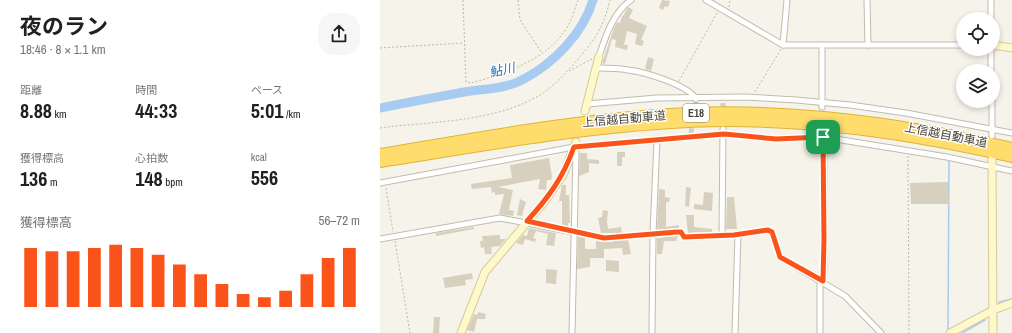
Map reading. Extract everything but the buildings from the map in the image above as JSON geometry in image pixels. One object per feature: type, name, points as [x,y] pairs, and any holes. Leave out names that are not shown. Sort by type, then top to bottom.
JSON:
[{"type":"highway","name":"上信越自動車道","points":[[380,154],[592,121],[671,114],[726,113],[778,113],[857,120],[931,131],[1012,148]]},
{"type":"highway","name":"上信越自動車道","points":[[380,162],[594,130],[646,124],[726,121],[856,128],[912,136],[1012,157]]},
{"type":"street","points":[[631,0],[616,16],[606,34],[586,108],[656,98],[724,101],[752,98],[906,113],[1012,134]]},
{"type":"street","points":[[706,0],[783,45],[956,45]]},
{"type":"street","points":[[783,45],[787,0]]},
{"type":"street","points":[[867,0],[868,45]]},
{"type":"street","points":[[991,0],[991,12]]},
{"type":"street","points":[[822,45],[822,105]]},
{"type":"street","points":[[1000,46],[1012,48]]},
{"type":"street","points":[[597,68],[629,70],[658,78],[691,92],[696,100]]},
{"type":"street","points":[[992,108],[992,136]]},
{"type":"street","points":[[722,234],[724,132]]},
{"type":"street","points":[[382,183],[575,145],[657,140],[724,132],[776,139],[823,135],[908,151],[992,162],[1012,171]]},
{"type":"street","points":[[820,333],[820,285],[823,281],[824,240],[823,135]]},
{"type":"street","points":[[652,333],[653,234],[657,140]]},
{"type":"street","points":[[461,333],[485,272],[545,201],[563,175],[575,145]]},
{"type":"street","points":[[572,333],[575,233],[575,145]]},
{"type":"street","points":[[992,162],[992,333]]},
{"type":"street","points":[[380,239],[500,218],[527,221],[575,233],[604,238],[677,232],[681,232],[684,237],[738,234],[768,230],[772,232],[780,257],[823,281],[845,296],[881,333]]},
{"type":"street","points":[[735,333],[738,234]]},
{"type":"street","points":[[950,333],[992,310],[1012,303]]},
{"type":"path","points":[[463,0],[463,43],[466,82],[470,83],[502,75],[542,53],[552,45],[570,24],[578,0]]},
{"type":"path","points":[[518,0],[520,20],[542,53]]},
{"type":"path","points":[[568,72],[598,34],[603,24],[610,0]]},
{"type":"path","points":[[729,14],[730,0]]},
{"type":"path","points":[[677,85],[720,8]]},
{"type":"path","points":[[380,48],[463,43]]},
{"type":"path","points":[[752,98],[783,45]]},
{"type":"path","points":[[380,128],[463,118],[509,109],[540,95],[568,72],[599,56]]},
{"type":"path","points":[[908,151],[909,333]]},
{"type":"path","points":[[382,183],[394,237],[410,333]]},
{"type":"waterway","name":"鮎川","points":[[380,108],[471,91],[490,89],[516,83],[522,80],[545,66],[565,47],[582,25],[593,0]]},
{"type":"waterway","points":[[948,329],[949,161]]},
{"type":"waterway","points":[[999,302],[1012,299]]},
{"type":"waterway","points":[[962,333],[985,320]]},
{"type":"tunnel","points":[[691,133],[696,101]]},
{"type":"tunnel","points":[[723,103],[723,114]]},
{"type":"route","points":[[724,134],[776,139],[823,137],[823,281],[784,261],[778,255],[772,232],[768,230],[734,235],[722,234],[684,237],[681,232],[677,232],[604,238],[575,233],[527,221],[545,201],[563,175],[574,147],[724,134]]}]
